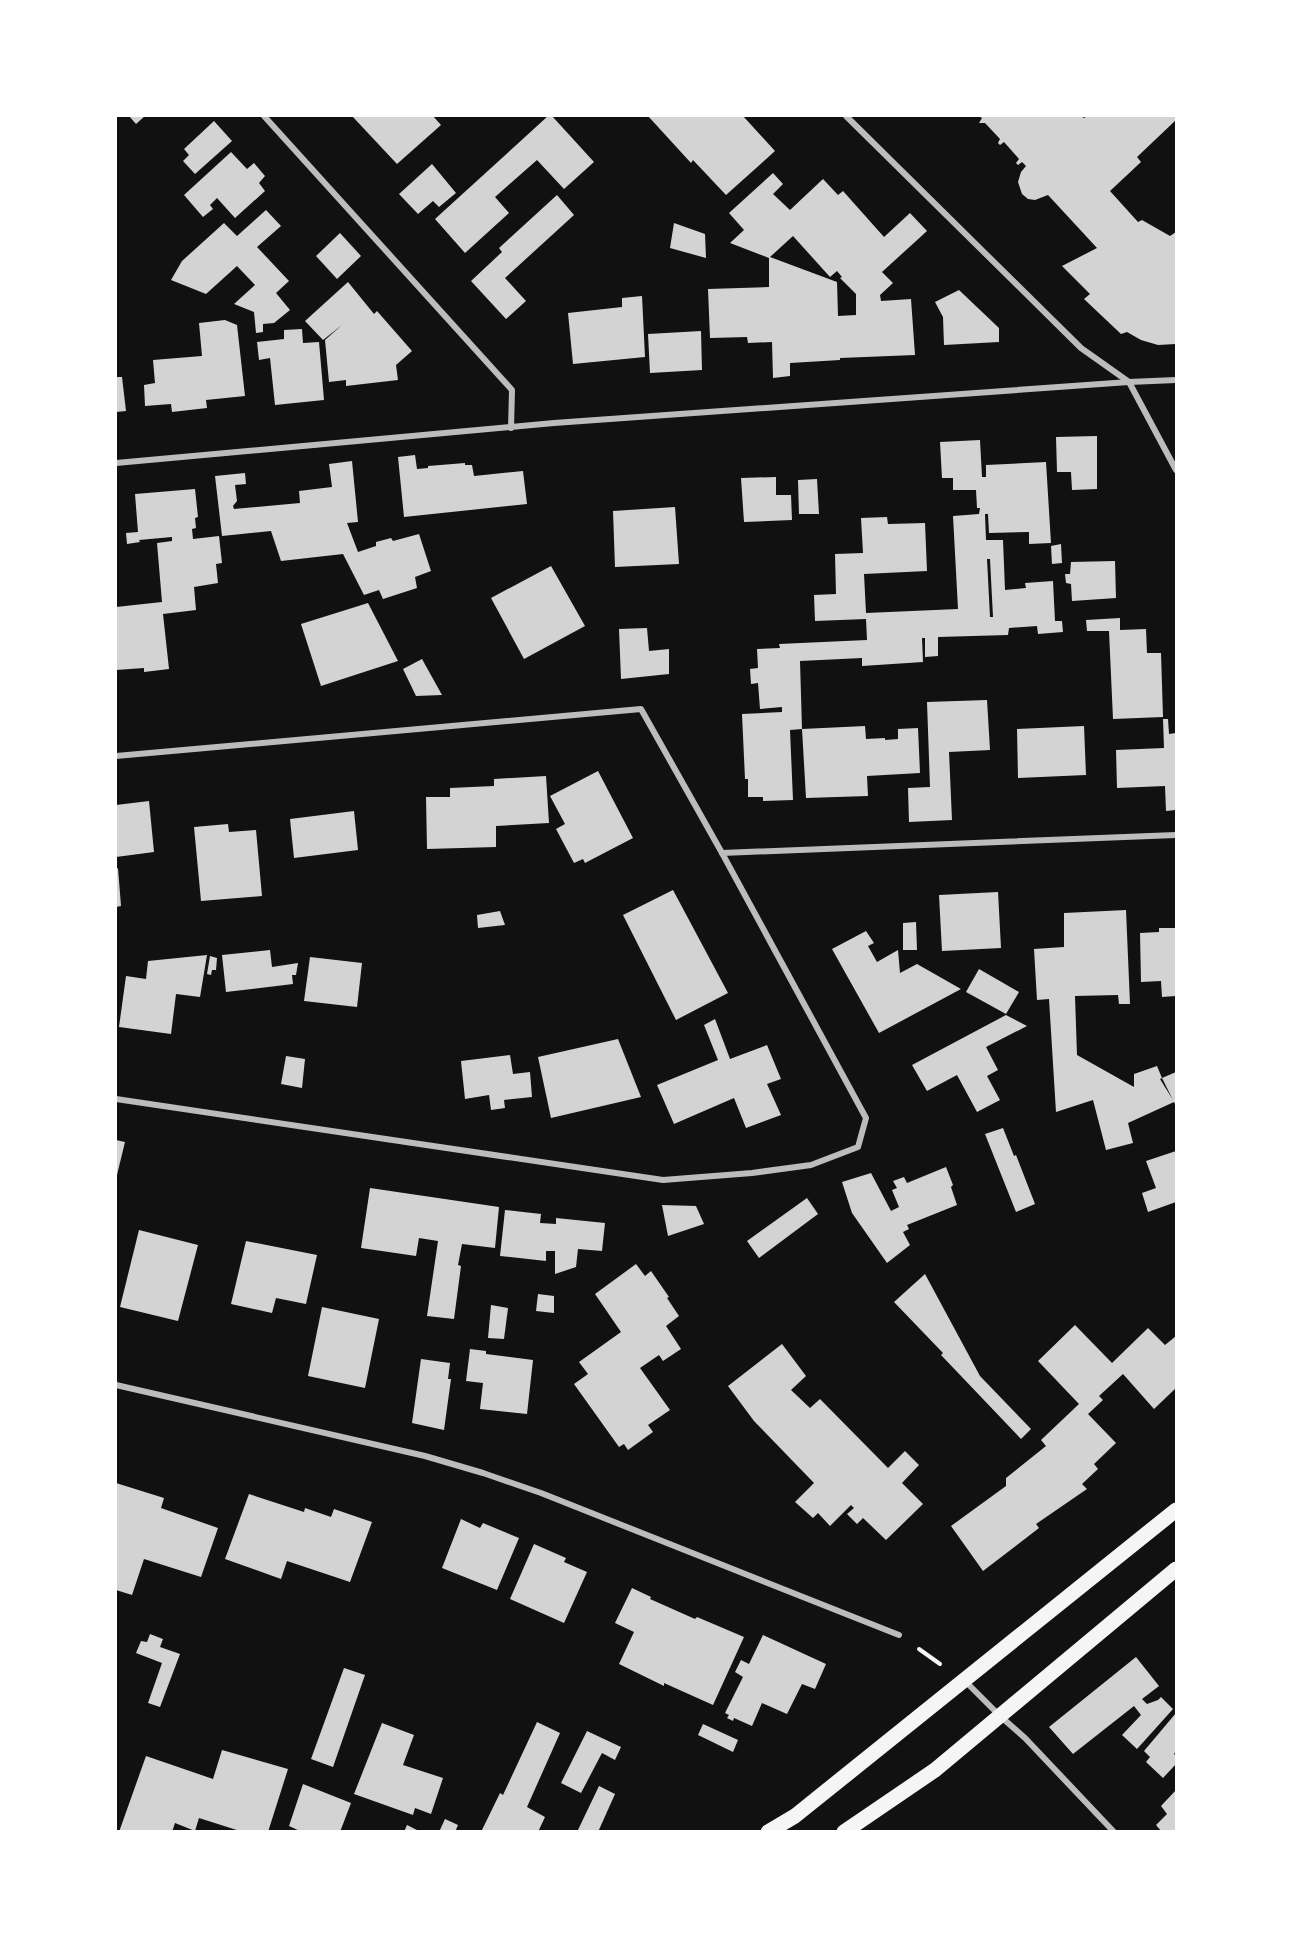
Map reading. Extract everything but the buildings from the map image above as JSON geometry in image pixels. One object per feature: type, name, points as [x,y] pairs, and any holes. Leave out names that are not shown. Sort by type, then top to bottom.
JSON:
[{"type":"main road","points":[[768,1832],[795,1816],[1176,1510]]},
{"type":"main road","points":[[844,1832],[935,1770],[1176,1569]]},
{"type":"street","points":[[264,116],[512,390],[511,428]]},
{"type":"street","points":[[846,116],[1082,348],[1129,382],[1176,470]]},
{"type":"street","points":[[116,463],[554,423],[1176,380]]},
{"type":"street","points":[[116,756],[641,709],[866,1118],[858,1147],[811,1165],[752,1173],[663,1180],[116,1099]]},
{"type":"street","points":[[722,854],[1176,835]]},
{"type":"street","points":[[116,1385],[426,1456],[483,1473],[541,1493],[899,1635]]},
{"type":"street","points":[[965,1681],[1025,1738],[1114,1832]]},
{"type":"path","points":[[899,1635],[943,1666]]}]
